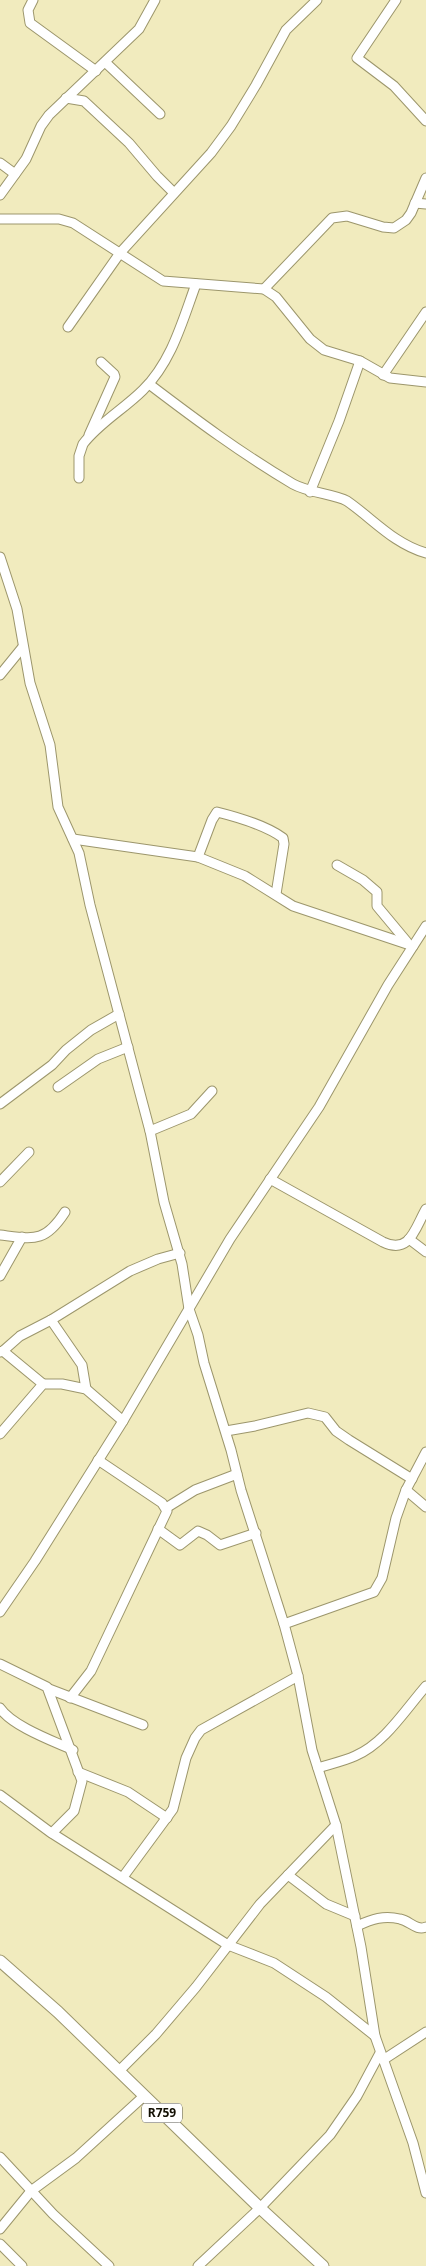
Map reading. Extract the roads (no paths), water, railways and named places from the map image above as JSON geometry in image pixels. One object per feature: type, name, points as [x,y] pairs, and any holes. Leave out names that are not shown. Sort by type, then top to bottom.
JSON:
[{"type":"main road","name":"R759","points":[[0,1961],[119,2071],[260,2208],[323,2266]]},
{"type":"street","points":[[33,0],[28,10],[30,23],[96,70]]},
{"type":"street","points":[[0,195],[31,150],[41,126],[66,98],[139,29],[155,0]]},
{"type":"street","points":[[68,327],[120,253],[204,162],[231,126],[286,30],[317,0]]},
{"type":"street","points":[[396,0],[357,58],[394,86],[426,121]]},
{"type":"street","points":[[105,62],[160,114]]},
{"type":"street","points":[[66,98],[84,101],[129,143],[174,193]]},
{"type":"street","points":[[0,163],[15,174]]},
{"type":"street","points":[[264,289],[332,218],[347,216],[383,227],[394,228],[406,220],[426,180]]},
{"type":"street","points":[[415,203],[426,204]]},
{"type":"street","points":[[0,220],[66,220],[120,253],[157,279],[264,289],[276,297],[317,346],[331,353],[360,361],[390,378],[426,382]]},
{"type":"street","points":[[88,437],[148,384],[176,342],[196,284]]},
{"type":"street","points":[[383,375],[426,312]]},
{"type":"street","points":[[310,492],[340,420],[360,361]]},
{"type":"street","points":[[79,478],[80,451],[115,378],[114,374],[101,362]]},
{"type":"street","points":[[148,384],[228,443],[294,484],[310,492],[345,500],[386,533],[426,553]]},
{"type":"street","points":[[0,557],[17,609],[22,648],[30,683],[50,745],[58,807],[79,853],[90,906],[150,1130],[164,1202],[180,1252],[189,1310],[196,1327],[204,1363],[284,1624],[298,1676],[312,1750],[336,1825],[357,1926],[375,2036],[413,2143],[426,2192]]},
{"type":"street","points":[[0,675],[22,648]]},
{"type":"street","points":[[198,858],[212,820],[217,812],[252,822],[282,836],[284,844],[276,894]]},
{"type":"street","points":[[74,839],[198,858],[245,876],[293,906],[411,945]]},
{"type":"street","points":[[337,865],[363,880],[377,892],[377,906],[411,945]]},
{"type":"street","points":[[0,1612],[36,1561],[123,1421],[230,1239],[338,1076],[411,945],[426,926]]},
{"type":"street","points":[[0,1104],[92,1030],[119,1014]]},
{"type":"street","points":[[58,1087],[98,1060],[128,1047]]},
{"type":"street","points":[[150,1130],[191,1114],[212,1091]]},
{"type":"street","points":[[0,1182],[29,1152]]},
{"type":"street","points":[[270,1179],[390,1246],[400,1247],[409,1239],[426,1209]]},
{"type":"street","points":[[0,1235],[22,1237],[46,1235],[55,1228],[65,1212]]},
{"type":"street","points":[[0,1276],[22,1237]]},
{"type":"street","points":[[409,1239],[426,1252]]},
{"type":"street","points":[[123,1421],[86,1389],[62,1384],[43,1384],[2,1351],[20,1336],[130,1271],[180,1252]]},
{"type":"street","points":[[50,1320],[82,1365],[86,1389]]},
{"type":"street","points":[[0,1434],[43,1384]]},
{"type":"street","points":[[226,1431],[308,1413],[316,1413],[324,1417],[336,1431],[348,1440],[412,1479]]},
{"type":"street","points":[[284,1624],[374,1592],[382,1578],[396,1518],[406,1490],[426,1452]]},
{"type":"street","points":[[70,1698],[91,1671],[166,1515],[166,1508],[162,1504],[98,1460]]},
{"type":"street","points":[[166,1508],[195,1490],[237,1474]]},
{"type":"street","points":[[406,1490],[426,1507]]},
{"type":"street","points":[[158,1529],[180,1545],[198,1531],[220,1545],[256,1533]]},
{"type":"street","points":[[0,1664],[45,1684],[73,1750],[78,1772],[82,1778],[82,1785],[75,1809],[70,1817],[52,1833]]},
{"type":"street","points":[[123,1877],[167,1818],[176,1802],[186,1758],[195,1738],[201,1730],[298,1676]]},
{"type":"street","points":[[318,1768],[355,1756],[370,1748],[426,1686]]},
{"type":"street","points":[[49,1690],[142,1725]]},
{"type":"street","points":[[0,1708],[26,1727],[73,1750]]},
{"type":"street","points":[[78,1772],[128,1792],[167,1818]]},
{"type":"street","points":[[0,1794],[52,1833],[228,1944],[274,1963],[326,1997],[375,2036]]},
{"type":"street","points":[[119,2071],[156,2034],[196,1987],[260,1904],[336,1825]]},
{"type":"street","points":[[288,1875],[326,1904],[355,1916]]},
{"type":"street","points":[[357,1926],[377,1917],[399,1918],[415,1926],[426,1927]]},
{"type":"street","points":[[198,2266],[260,2208],[330,2135],[382,2056],[426,2032]]},
{"type":"street","points":[[0,2229],[31,2191],[76,2158],[144,2096]]},
{"type":"street","points":[[0,2157],[31,2191],[109,2266]]},
{"type":"street","points":[[0,2244],[22,2266]]}]
